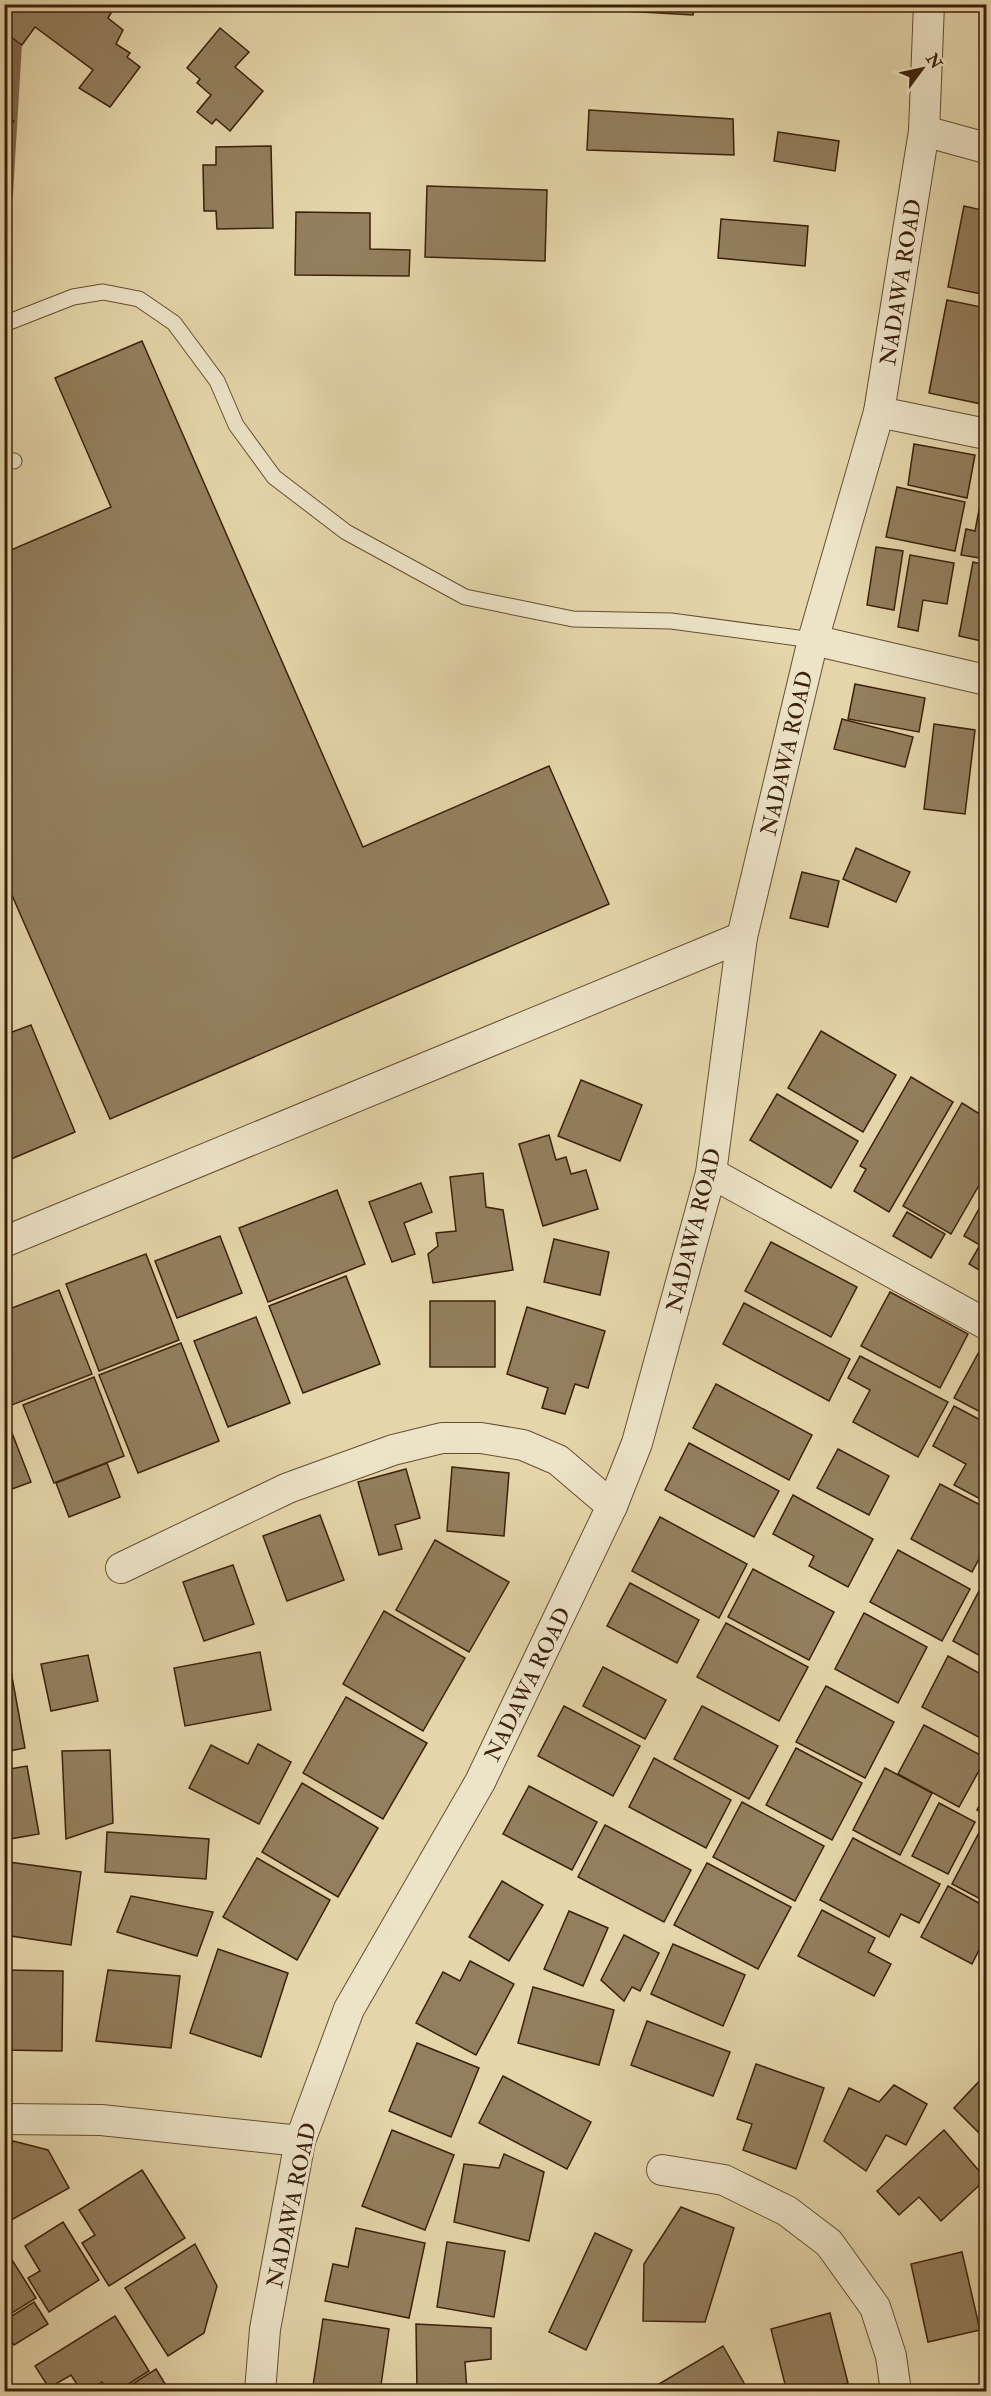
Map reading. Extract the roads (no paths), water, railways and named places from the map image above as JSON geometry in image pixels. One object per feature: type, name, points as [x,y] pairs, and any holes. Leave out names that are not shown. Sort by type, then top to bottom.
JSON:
[{"type":"street","name":"NADAWA ROAD","points":[[260,2391],[265,2329],[300,2141],[349,2009],[480,1782],[612,1506],[637,1443],[711,1173],[742,937],[813,640],[879,412],[924,131],[929,4]]},
{"type":"street","points":[[924,131],[987,148]]},
{"type":"street","points":[[879,412],[987,434]]},
{"type":"street","points":[[813,640],[987,680]]},
{"type":"street","points":[[4,1242],[742,937]]},
{"type":"street","points":[[711,1173],[987,1324]]},
{"type":"street","points":[[121,1568],[288,1488],[393,1450],[442,1438],[481,1438],[523,1445],[558,1460],[612,1506]]},
{"type":"street","points":[[4,2119],[101,2120],[300,2141]]},
{"type":"street","points":[[662,2170],[724,2180],[787,2211],[829,2243],[875,2307],[891,2356],[896,2391]]},
{"type":"lane","points":[[4,324],[73,297],[103,292],[139,299],[174,323],[217,381],[236,425],[274,477],[346,532],[465,597],[573,619],[671,621],[813,640]]},
{"type":"waterway","points":[[8,194],[18,27]]}]
